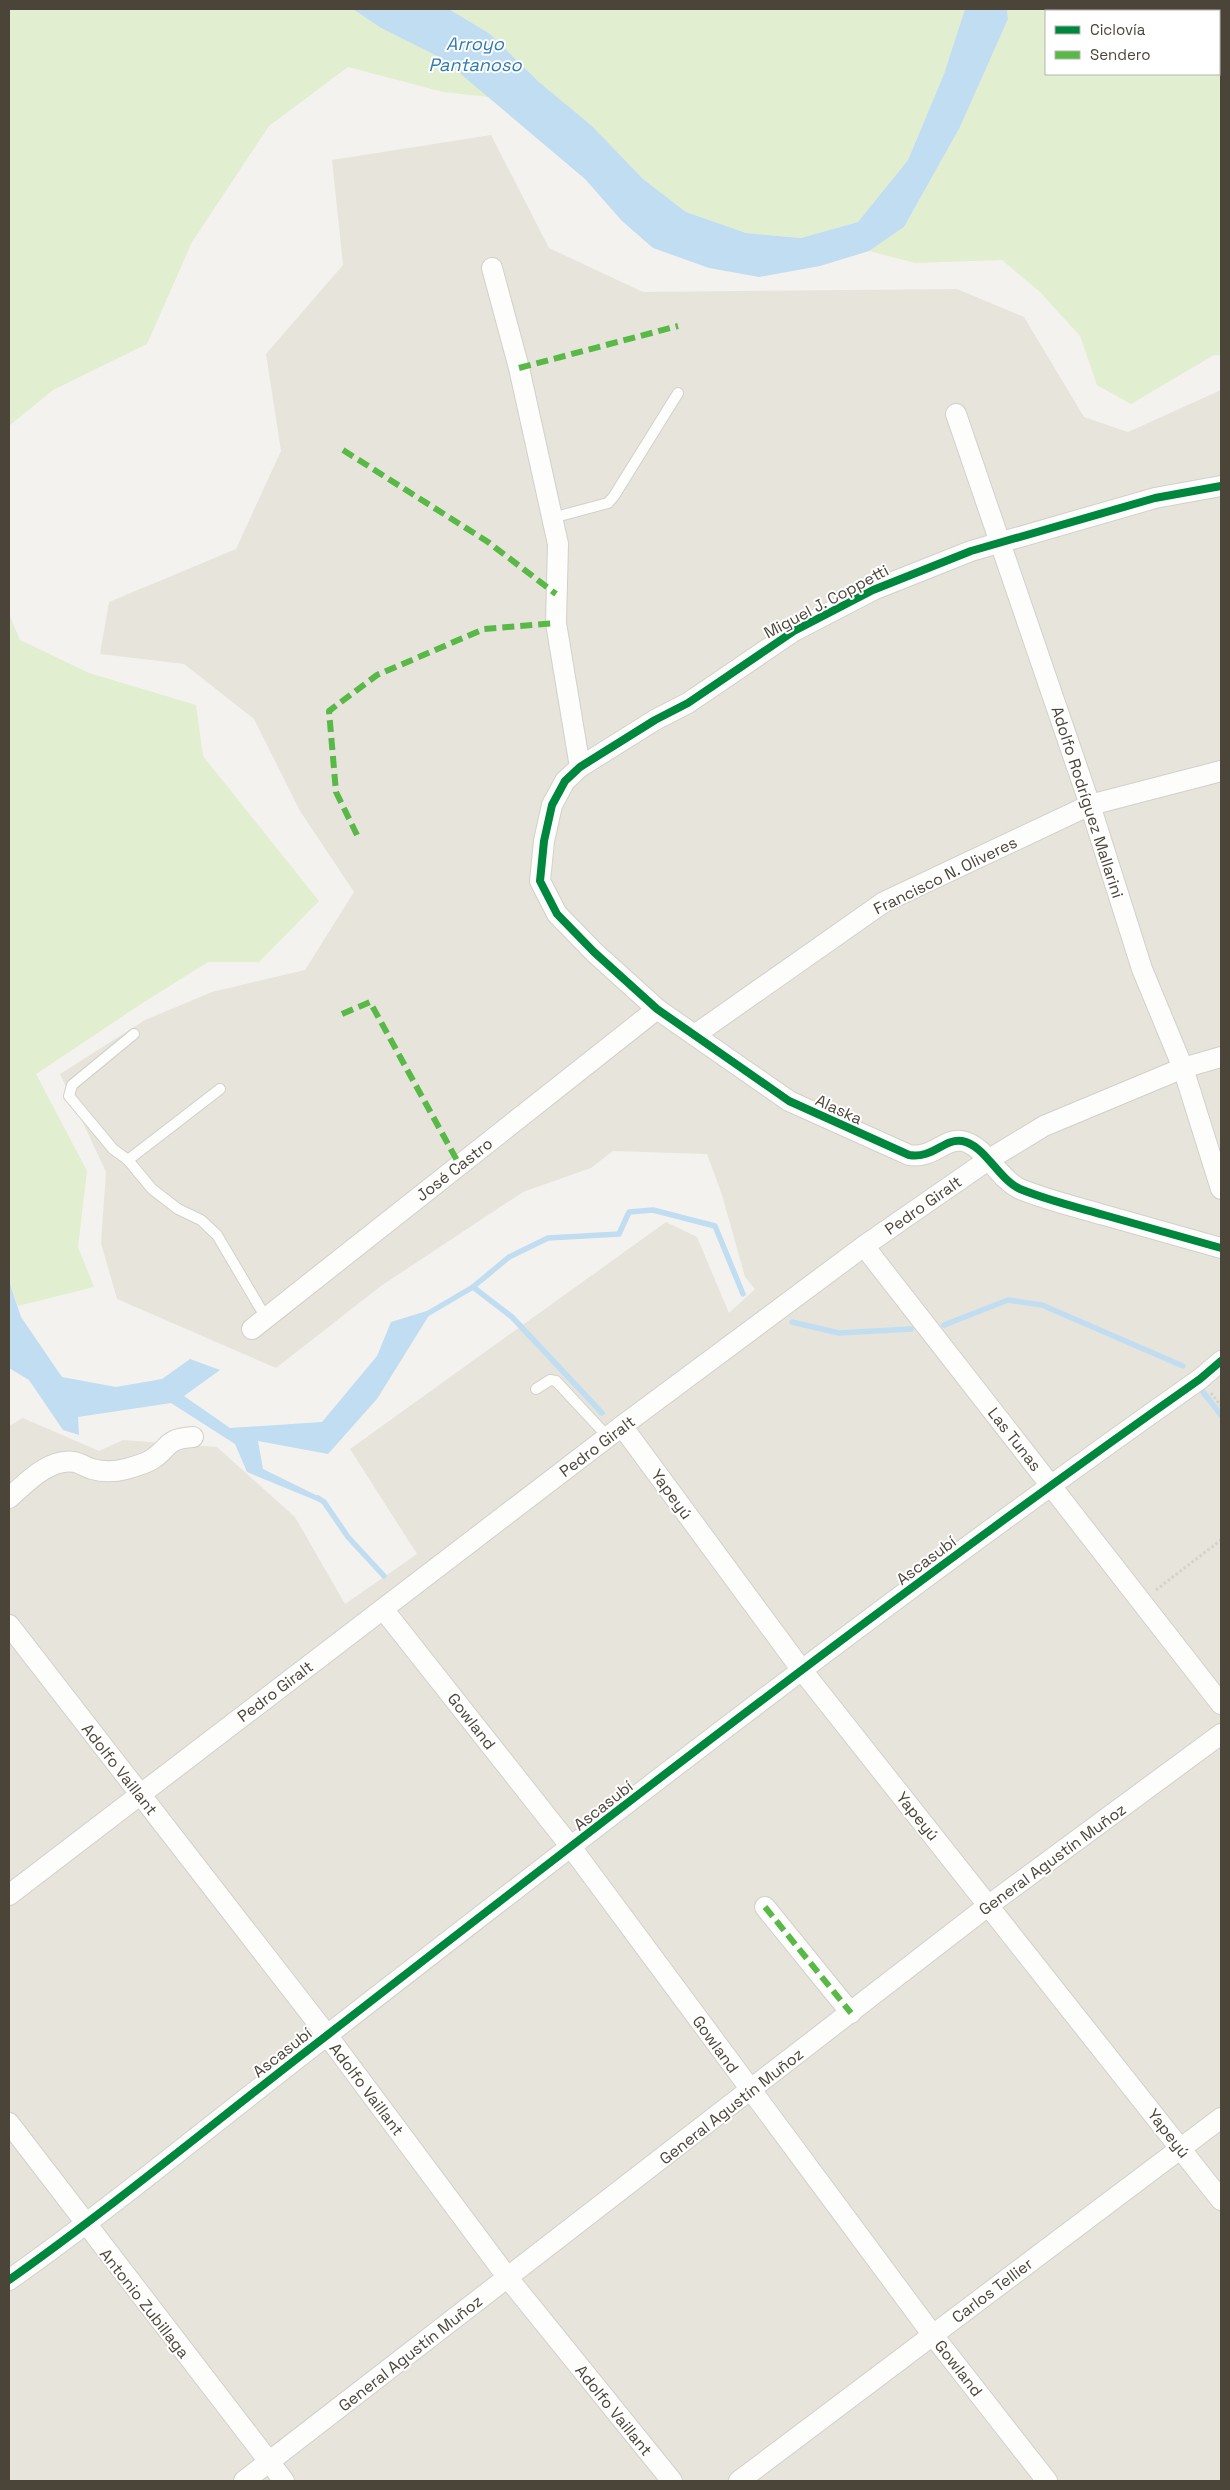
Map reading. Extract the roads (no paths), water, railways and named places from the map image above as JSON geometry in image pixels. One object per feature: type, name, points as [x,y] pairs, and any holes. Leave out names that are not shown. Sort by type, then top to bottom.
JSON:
[{"type":"street","points":[[492,268],[521,376],[558,544],[556,623],[580,767]]},
{"type":"street","name":"Adolfo Rodríguez Mallarini","points":[[956,414],[1090,805],[1142,969],[1183,1068],[1221,1189]]},
{"type":"street","name":"Miguel J. Coppetti","points":[[544,841],[552,805],[565,781],[580,767],[655,720],[688,702],[794,631],[873,590],[918,570],[1000,542],[1155,498],[1221,486]]},
{"type":"street","name":"Francisco N. Oliveres","points":[[696,1034],[884,902],[1090,805],[1221,771]]},
{"type":"street","name":"Alaska","points":[[544,841],[540,881],[557,914],[594,952],[657,1009],[696,1034],[789,1101],[894,1150],[919,1157],[961,1140],[971,1144],[1018,1187],[1044,1198],[1221,1248]]},
{"type":"street","name":"José Castro","points":[[259,1324],[657,1009]]},
{"type":"street","name":"Pedro Giralt","points":[[9,1896],[615,1431],[864,1246],[988,1160],[1044,1126],[1183,1068],[1221,1056]]},
{"type":"street","name":"Las Tunas","points":[[864,1246],[1221,1704]]},
{"type":"street","name":"Ascasubí","points":[[9,2280],[86,2226],[327,2035],[801,1669],[1050,1484],[1200,1379],[1221,1361]]},
{"type":"street","name":"Yapeyú","points":[[615,1431],[1221,2200]]},
{"type":"street","points":[[9,1498],[50,1466],[62,1461],[75,1462],[91,1469],[107,1472],[126,1469],[151,1460],[168,1442],[193,1437]]},
{"type":"street","name":"Gowland","points":[[383,1609],[571,1847],[932,2334],[1047,2481]]},
{"type":"street","name":"Adolfo Vaillant","points":[[9,1624],[327,2035],[508,2278],[672,2481]]},
{"type":"street","name":"General Agustín Muñoz","points":[[244,2481],[989,1905],[1221,1734]]},
{"type":"street","points":[[765,1907],[851,2013]]},
{"type":"street","name":"Carlos Tellier","points":[[739,2481],[1221,2118]]},
{"type":"street","name":"Antonio Zubillaga","points":[[9,2123],[86,2226],[284,2481]]},
{"type":"lane","points":[[552,518],[608,503],[678,393]]},
{"type":"lane","points":[[134,1034],[72,1085],[69,1096],[112,1149],[128,1160],[152,1189],[178,1209],[201,1220],[217,1235],[259,1324]]},
{"type":"lane","points":[[128,1160],[220,1089]]},
{"type":"lane","points":[[536,1389],[550,1380],[556,1381],[615,1431]]},
{"type":"water","name":"Arroyo Pantanoso","points":[[353,9],[449,9],[490,34],[539,82],[592,126],[643,179],[686,212],[746,233],[801,238],[858,222],[908,160],[944,74],[965,9],[1007,9],[1008,19],[960,127],[904,227],[869,251],[820,266],[759,277],[709,268],[653,248],[622,221],[585,179],[443,59],[381,28]]},
{"type":"water","points":[[9,1281],[21,1317],[62,1377],[116,1387],[162,1379],[190,1359],[220,1370],[184,1396],[230,1428],[322,1422],[377,1356],[391,1322],[433,1309],[377,1399],[328,1454],[258,1441],[263,1469],[324,1499],[322,1503],[247,1472],[235,1444],[171,1403],[78,1417],[79,1435],[63,1430],[29,1380],[9,1368]]},
{"type":"waterway","points":[[427,1314],[473,1287],[509,1257],[548,1238],[619,1234],[629,1212],[653,1210],[715,1226],[743,1294]]},
{"type":"waterway","points":[[473,1287],[512,1317],[602,1413]]},
{"type":"waterway","points":[[944,1325],[1008,1300],[1042,1305],[1183,1366]]},
{"type":"waterway","points":[[792,1322],[839,1333],[911,1329]]},
{"type":"waterway","points":[[1203,1392],[1221,1415]]},
{"type":"waterway","points":[[318,1498],[324,1502],[348,1537],[384,1576]]}]
